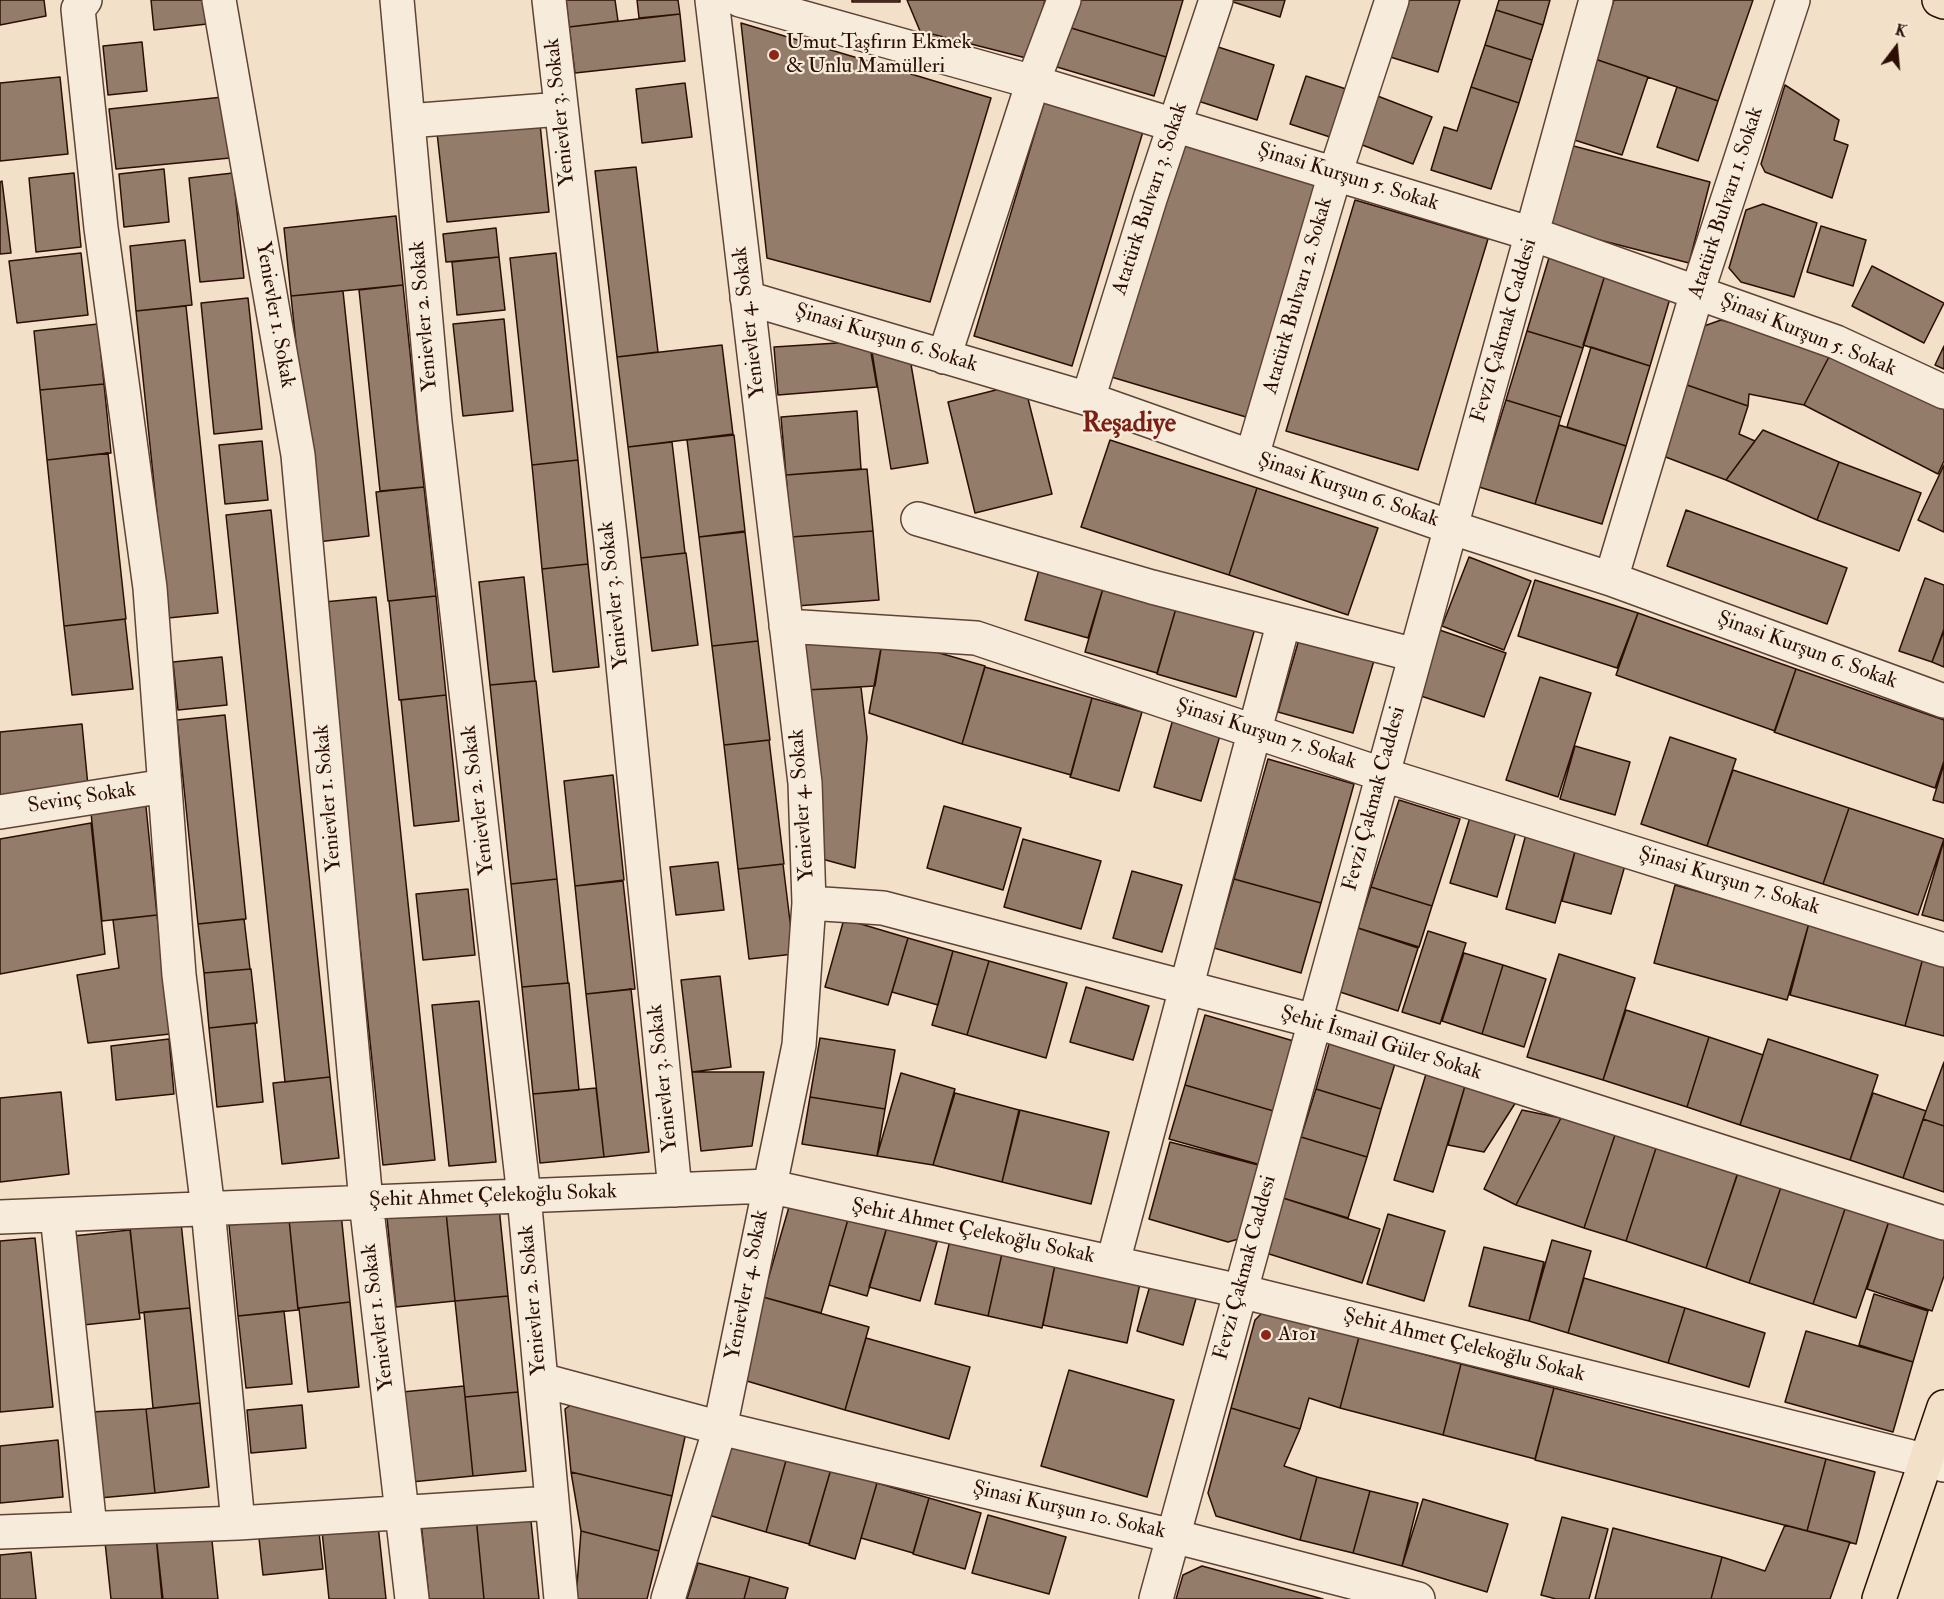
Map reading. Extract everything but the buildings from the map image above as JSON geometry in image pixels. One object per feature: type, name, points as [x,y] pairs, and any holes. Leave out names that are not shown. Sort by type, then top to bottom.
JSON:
[{"type":"main road","points":[[1939,0],[1944,2]]},
{"type":"main road","points":[[1879,1599],[1935,1463],[1944,1407]]},
{"type":"street","points":[[85,0],[78,9],[101,228],[150,588],[179,975],[208,1209],[238,1523]]},
{"type":"street","name":"Yenievler 1. Sokak","points":[[219,0],[298,455],[366,1202],[412,1599]]},
{"type":"street","name":"Yenievler 2. Sokak","points":[[397,0],[435,422],[524,1196],[561,1599]]},
{"type":"street","name":"Yenievler 3. Sokak","points":[[549,0],[610,544],[675,1190]]},
{"type":"street","name":"Yenievler 4. Sokak","points":[[668,1599],[720,1428],[768,1186],[799,1045],[808,903],[805,783],[712,0]]},
{"type":"street","name":"Şinasi Kurşun 5. Sokak","points":[[740,0],[1033,82],[1532,234],[1836,342],[1944,392]]},
{"type":"street","points":[[944,357],[1033,82],[1064,0]]},
{"type":"street","name":"Atatürk Bulvarı 3. Sokak","points":[[1088,399],[1216,0]]},
{"type":"street","name":"Atatürk Bulvarı 2. Sokak","points":[[1252,456],[1335,174],[1392,0]]},
{"type":"street","name":"Fevzi Çakmak Caddesi","points":[[1156,1599],[1596,0]]},
{"type":"street","name":"Atatürk Bulvarı 1. Sokak","points":[[1611,579],[1697,293],[1793,0]]},
{"type":"street","points":[[408,121],[561,109]]},
{"type":"street","name":"Şinasi Kurşun 6. Sokak","points":[[747,298],[1088,399],[1450,527],[1611,579],[1944,701]]},
{"type":"street","points":[[918,519],[1152,586],[1414,655]]},
{"type":"street","points":[[1113,1262],[1188,988],[1284,621]]},
{"type":"street","name":"Şinasi Kurşun 7. Sokak","points":[[786,626],[976,638],[1382,774],[1944,950]]},
{"type":"street","name":"Sevinç Sokak","points":[[0,812],[165,786]]},
{"type":"street","name":"Şehit İsmail Güler Sokak","points":[[808,903],[883,908],[1314,1021],[1944,1223]]},
{"type":"street","name":"Şehit Ahmet Çelekoğlu Sokak","points":[[0,1217],[768,1186],[1240,1290],[1935,1463]]},
{"type":"street","points":[[57,1215],[90,1528]]},
{"type":"street","name":"Şinasi Kurşun 10. Sokak","points":[[541,1380],[720,1428],[1173,1536],[1418,1599]]},
{"type":"street","points":[[0,1532],[238,1523],[552,1503]]},
{"type":"place","name":"Umut Taşfırın Ekmek & Unlu Mamülleri","points":[[774,55]]},
{"type":"place","name":"A101","points":[[1266,1335]]},
{"type":"district","name":"Reşadiye","points":[[1129,425]]}]
